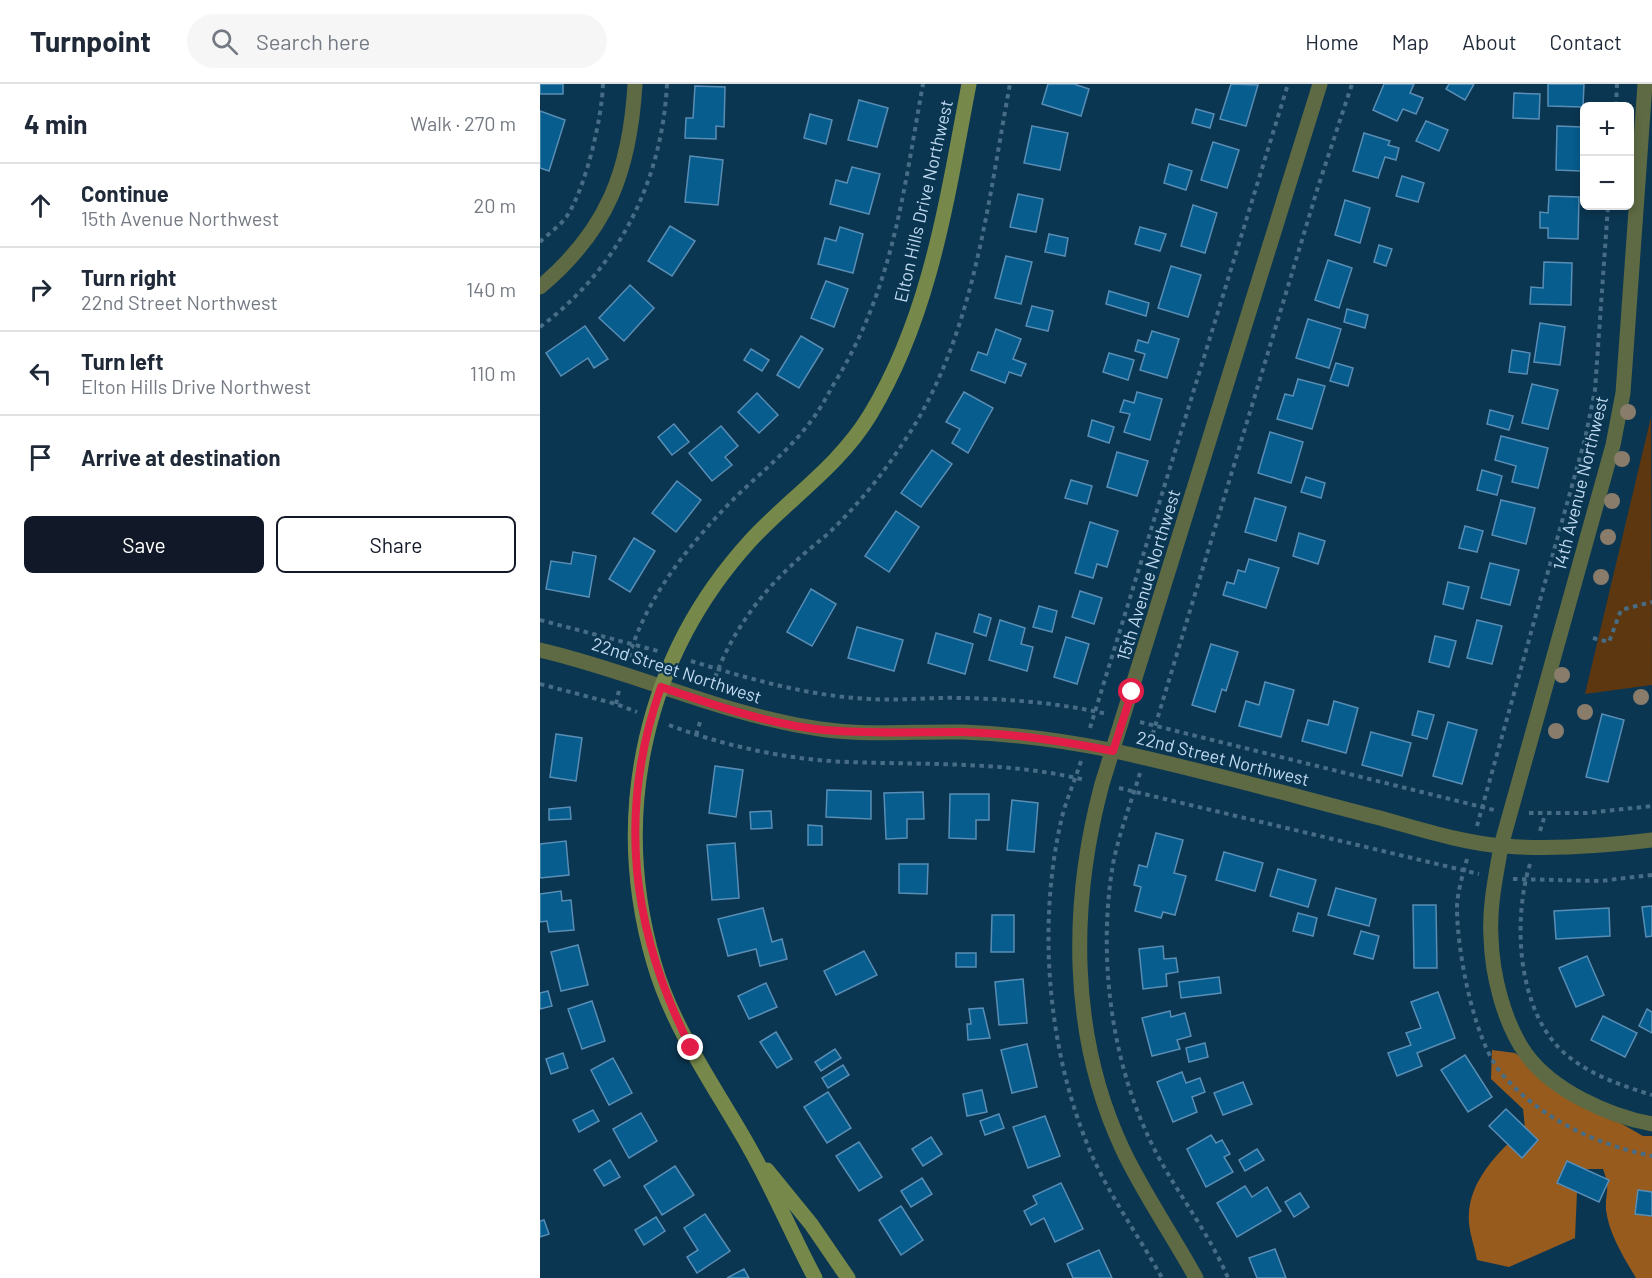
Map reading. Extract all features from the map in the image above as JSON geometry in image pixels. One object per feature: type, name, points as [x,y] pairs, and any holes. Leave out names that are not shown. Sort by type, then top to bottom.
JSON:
[{"type":"main road","name":"Elton Hills Drive Northwest","points":[[815,1278],[750,1149],[676,1019],[654,966],[645,929],[636,855],[636,797],[641,752],[661,687],[711,590],[754,537],[835,462],[850,445],[886,385],[904,349],[932,264],[969,84]]},
{"type":"main road","name":"Elton Hills Drive Northwest","points":[[750,1149],[811,1224],[848,1278]]},
{"type":"street","points":[[540,287],[578,250],[617,186],[627,152],[634,84]]},
{"type":"street","name":"15th Avenue Northwest","points":[[1196,1278],[1122,1148],[1106,1108],[1094,1066],[1080,983],[1081,901],[1092,823],[1113,751],[1320,84]]},
{"type":"street","name":"14th Avenue Northwest","points":[[1645,84],[1623,393],[1613,445],[1501,846],[1491,909],[1493,962],[1509,1021],[1526,1054],[1550,1079],[1580,1098],[1611,1112],[1652,1125]]},
{"type":"street","name":"22nd Street Northwest","points":[[540,650],[594,663],[724,709],[821,729],[871,734],[961,732],[1059,740],[1113,751],[1501,846],[1589,847],[1652,840]]},
{"type":"path","points":[[540,242],[567,216],[588,164],[602,102],[603,84]]},
{"type":"path","points":[[540,620],[633,643],[669,575],[680,561],[725,508],[772,466],[809,424],[865,330],[879,292],[894,244],[923,84]]},
{"type":"path","points":[[717,669],[778,687],[826,695],[872,699],[962,698],[1095,711],[1288,84]]},
{"type":"path","points":[[1352,84],[1318,187],[1177,647],[1155,726],[1483,808],[1585,439],[1595,390],[1608,210]]},
{"type":"path","points":[[1616,102],[1617,84]]},
{"type":"path","points":[[1593,638],[1609,642],[1621,610],[1652,602]]},
{"type":"path","points":[[540,684],[615,704]]},
{"type":"path","points":[[696,735],[758,750],[846,762],[959,764],[1076,777]]},
{"type":"path","points":[[1228,1278],[1148,1136],[1133,1099],[1122,1060],[1108,981],[1109,903],[1113,865],[1134,792],[1463,872]]},
{"type":"path","points":[[1545,815],[1652,806]]},
{"type":"path","points":[[1652,875],[1600,881],[1524,881],[1519,936],[1527,983],[1536,1010],[1550,1038],[1569,1056],[1594,1072],[1652,1095]]},
{"type":"shaded area","points":[[1651,417],[1652,685],[1585,694]]},
{"type":"shaded area","points":[[1492,1050],[1515,1053],[1555,1084],[1601,1112],[1643,1136],[1652,1136],[1652,1278],[1636,1278],[1614,1237],[1606,1210],[1607,1187],[1603,1169],[1578,1169],[1575,1238],[1509,1267],[1477,1260],[1469,1223],[1469,1208],[1473,1195],[1478,1182],[1494,1158],[1525,1128],[1523,1109],[1491,1079]]},
{"type":"building","points":[[540,84],[563,84],[563,94],[540,94]]},
{"type":"building","points":[[1048,84],[1074,84],[1089,89],[1081,116],[1042,104]]},
{"type":"building","points":[[1231,84],[1258,85],[1246,126],[1220,119]]},
{"type":"building","points":[[1384,84],[1414,84],[1410,93],[1423,98],[1416,114],[1403,109],[1397,121],[1373,110]]},
{"type":"building","points":[[1449,84],[1474,84],[1465,100],[1446,89]]},
{"type":"building","points":[[1548,84],[1584,84],[1583,102],[1580,102],[1580,107],[1548,106]]},
{"type":"building","points":[[695,86],[725,87],[724,127],[716,126],[716,139],[685,138],[686,118],[693,118]]},
{"type":"building","points":[[1514,93],[1540,94],[1539,119],[1513,118]]},
{"type":"building","points":[[859,100],[888,108],[877,147],[848,140]]},
{"type":"building","points":[[1196,109],[1214,114],[1210,128],[1192,123]]},
{"type":"building","points":[[540,111],[565,120],[549,171],[540,168]]},
{"type":"building","points":[[810,114],[832,120],[826,144],[804,138]]},
{"type":"building","points":[[1426,121],[1448,130],[1439,151],[1416,141]]},
{"type":"building","points":[[1032,126],[1068,133],[1060,170],[1024,163]]},
{"type":"building","points":[[1557,126],[1580,127],[1580,171],[1556,170]]},
{"type":"building","points":[[1364,133],[1390,141],[1388,145],[1399,148],[1396,160],[1385,157],[1378,178],[1353,171]]},
{"type":"building","points":[[1213,142],[1239,150],[1227,188],[1201,180]]},
{"type":"building","points":[[690,156],[723,160],[718,205],[685,202]]},
{"type":"building","points":[[1169,164],[1192,171],[1186,190],[1164,183]]},
{"type":"building","points":[[852,167],[880,174],[869,214],[830,204],[836,180],[847,183]]},
{"type":"building","points":[[1402,176],[1424,183],[1418,202],[1396,196]]},
{"type":"building","points":[[1018,194],[1043,199],[1036,232],[1010,227]]},
{"type":"building","points":[[1549,196],[1579,197],[1578,239],[1548,238],[1548,228],[1540,228],[1540,212],[1548,213]]},
{"type":"building","points":[[1345,200],[1370,208],[1360,243],[1335,235]]},
{"type":"building","points":[[1193,205],[1217,213],[1205,253],[1181,246]]},
{"type":"building","points":[[670,226],[695,241],[672,276],[648,261]]},
{"type":"building","points":[[840,227],[863,234],[853,273],[818,264],[825,238],[836,241]]},
{"type":"building","points":[[1140,227],[1166,234],[1160,251],[1135,244]]},
{"type":"building","points":[[1049,234],[1068,238],[1065,256],[1045,252]]},
{"type":"building","points":[[1379,245],[1392,249],[1386,266],[1374,262]]},
{"type":"building","points":[[1006,256],[1032,262],[1021,304],[995,298]]},
{"type":"building","points":[[1328,260],[1352,268],[1339,308],[1315,300]]},
{"type":"building","points":[[1544,262],[1572,263],[1571,305],[1530,304],[1531,287],[1543,288]]},
{"type":"building","points":[[1171,266],[1201,275],[1188,317],[1158,308]]},
{"type":"building","points":[[826,281],[848,289],[834,327],[811,318]]},
{"type":"building","points":[[630,285],[654,308],[624,341],[599,318]]},
{"type":"building","points":[[1109,291],[1149,303],[1146,316],[1106,304]]},
{"type":"building","points":[[1032,306],[1053,311],[1048,331],[1026,326]]},
{"type":"building","points":[[1347,309],[1368,315],[1365,328],[1344,322]]},
{"type":"building","points":[[1308,319],[1341,329],[1329,368],[1296,358]]},
{"type":"building","points":[[1540,323],[1565,327],[1560,365],[1534,362]]},
{"type":"building","points":[[585,326],[608,359],[594,368],[588,358],[561,376],[546,353]]},
{"type":"building","points":[[996,329],[1021,339],[1013,359],[1026,364],[1021,376],[1009,372],[1005,383],[971,370],[978,352],[987,355]]},
{"type":"building","points":[[1152,331],[1179,339],[1167,378],[1140,370],[1145,354],[1135,351],[1138,340],[1148,343]]},
{"type":"building","points":[[801,336],[823,349],[799,388],[777,375]]},
{"type":"building","points":[[751,349],[769,360],[762,371],[744,360]]},
{"type":"building","points":[[1512,350],[1530,353],[1527,374],[1509,372]]},
{"type":"building","points":[[1109,353],[1134,360],[1128,380],[1103,372]]},
{"type":"building","points":[[1336,363],[1353,368],[1348,386],[1330,381]]},
{"type":"building","points":[[1298,379],[1325,386],[1312,429],[1277,419],[1285,394],[1293,396]]},
{"type":"building","points":[[1532,384],[1558,390],[1548,429],[1522,423]]},
{"type":"building","points":[[964,392],[993,408],[968,453],[952,443],[960,429],[946,422]]},
{"type":"building","points":[[1137,392],[1162,399],[1150,440],[1124,432],[1130,414],[1120,412],[1124,400],[1134,403]]},
{"type":"building","points":[[757,393],[778,415],[759,433],[738,412]]},
{"type":"building","points":[[1490,410],[1513,416],[1509,430],[1487,424]]},
{"type":"building","points":[[1092,420],[1114,427],[1109,443],[1088,436]]},
{"type":"building","points":[[674,424],[689,442],[672,455],[658,437]]},
{"type":"building","points":[[721,426],[738,446],[725,457],[732,465],[712,481],[689,453]]},
{"type":"building","points":[[1270,432],[1303,442],[1291,483],[1258,473]]},
{"type":"building","points":[[1501,436],[1548,448],[1538,488],[1512,482],[1516,466],[1495,460]]},
{"type":"building","points":[[932,450],[952,464],[921,507],[901,493]]},
{"type":"building","points":[[1117,452],[1148,461],[1137,496],[1107,487]]},
{"type":"building","points":[[1482,470],[1502,476],[1497,495],[1477,490]]},
{"type":"building","points":[[1306,477],[1325,483],[1321,498],[1301,492]]},
{"type":"building","points":[[1071,480],[1092,486],[1087,504],[1065,498]]},
{"type":"building","points":[[677,481],[701,500],[676,532],[652,513]]},
{"type":"building","points":[[1255,498],[1286,507],[1276,541],[1245,532]]},
{"type":"building","points":[[1501,500],[1535,508],[1526,544],[1492,535]]},
{"type":"building","points":[[896,511],[919,527],[889,572],[865,556]]},
{"type":"building","points":[[1090,522],[1118,531],[1107,567],[1097,564],[1093,578],[1075,573]]},
{"type":"building","points":[[1465,526],[1483,531],[1477,552],[1459,548]]},
{"type":"building","points":[[1299,533],[1325,541],[1318,564],[1293,556]]},
{"type":"building","points":[[634,538],[655,551],[630,592],[609,579]]},
{"type":"building","points":[[573,552],[596,556],[589,597],[546,589],[551,561],[571,564]]},
{"type":"building","points":[[1249,559],[1279,568],[1266,608],[1223,595],[1227,582],[1234,584],[1238,570],[1245,572]]},
{"type":"building","points":[[1490,563],[1519,570],[1510,605],[1481,598]]},
{"type":"building","points":[[1448,582],[1469,587],[1463,609],[1443,604]]},
{"type":"building","points":[[811,589],[836,604],[812,646],[787,632]]},
{"type":"building","points":[[1080,591],[1102,598],[1094,624],[1072,617]]},
{"type":"building","points":[[1039,606],[1057,611],[1052,632],[1033,627]]},
{"type":"building","points":[[979,614],[991,618],[986,636],[974,632]]},
{"type":"building","points":[[1000,620],[1025,628],[1021,644],[1033,647],[1027,671],[989,660]]},
{"type":"building","points":[[1477,620],[1502,626],[1492,664],[1467,658]]},
{"type":"building","points":[[857,627],[903,640],[894,671],[848,658]]},
{"type":"building","points":[[936,633],[973,644],[965,674],[928,663]]},
{"type":"building","points":[[1435,636],[1456,641],[1449,667],[1429,662]]},
{"type":"building","points":[[1066,637],[1089,644],[1077,684],[1054,677]]},
{"type":"building","points":[[1211,644],[1238,652],[1226,691],[1222,689],[1215,712],[1192,705]]},
{"type":"building","points":[[1265,682],[1294,690],[1281,737],[1239,726],[1246,701],[1259,705]]},
{"type":"building","points":[[1334,701],[1358,708],[1346,753],[1302,741],[1308,720],[1328,725]]},
{"type":"building","points":[[1418,711],[1434,715],[1427,739],[1412,735]]},
{"type":"building","points":[[1602,714],[1624,720],[1608,782],[1586,777]]},
{"type":"building","points":[[1448,722],[1477,730],[1462,784],[1433,776]]},
{"type":"building","points":[[1371,732],[1411,743],[1402,776],[1362,765]]},
{"type":"building","points":[[556,734],[582,738],[576,781],[550,777]]},
{"type":"building","points":[[715,766],[743,770],[736,817],[709,813]]},
{"type":"building","points":[[827,790],[871,791],[871,819],[826,817]]},
{"type":"building","points":[[923,792],[924,819],[907,819],[907,838],[886,839],[884,793]]},
{"type":"building","points":[[950,794],[989,794],[989,820],[976,820],[976,839],[949,838]]},
{"type":"building","points":[[1012,800],[1038,803],[1034,852],[1007,850]]},
{"type":"building","points":[[570,807],[571,819],[549,820],[549,809]]},
{"type":"building","points":[[771,811],[772,828],[751,829],[750,812]]},
{"type":"building","points":[[808,825],[822,826],[822,845],[808,845]]},
{"type":"building","points":[[1156,833],[1183,840],[1174,873],[1186,876],[1175,915],[1163,912],[1161,918],[1135,911],[1141,887],[1134,885],[1139,865],[1147,867]]},
{"type":"building","points":[[566,841],[569,875],[540,878],[540,844]]},
{"type":"building","points":[[735,843],[739,898],[712,900],[707,845]]},
{"type":"building","points":[[1224,852],[1263,863],[1255,891],[1216,880]]},
{"type":"building","points":[[899,864],[928,864],[927,894],[899,893]]},
{"type":"building","points":[[1278,869],[1316,880],[1308,907],[1270,896]]},
{"type":"building","points":[[1336,888],[1376,899],[1369,926],[1328,915]]},
{"type":"building","points":[[561,891],[562,901],[571,900],[574,930],[549,932],[547,921],[540,922],[540,894]]},
{"type":"building","points":[[1413,905],[1436,905],[1437,968],[1414,968]]},
{"type":"building","points":[[1652,906],[1652,936],[1646,937],[1642,907]]},
{"type":"building","points":[[763,908],[772,942],[782,939],[787,959],[760,966],[756,949],[728,956],[718,919]]},
{"type":"building","points":[[1609,908],[1610,936],[1556,939],[1554,911]]},
{"type":"building","points":[[1298,913],[1317,918],[1313,936],[1293,931]]},
{"type":"building","points":[[992,915],[1014,915],[1014,952],[991,952]]},
{"type":"building","points":[[1361,931],[1379,936],[1373,959],[1354,954]]},
{"type":"building","points":[[578,945],[588,985],[561,991],[551,952]]},
{"type":"building","points":[[1163,946],[1164,959],[1176,958],[1178,972],[1166,974],[1167,986],[1143,989],[1139,949]]},
{"type":"building","points":[[864,951],[877,975],[836,995],[824,971]]},
{"type":"building","points":[[956,953],[976,953],[976,967],[956,967]]},
{"type":"building","points":[[1587,956],[1604,995],[1576,1007],[1559,968]]},
{"type":"building","points":[[1219,977],[1221,993],[1181,998],[1179,982]]},
{"type":"building","points":[[1023,979],[1027,1023],[999,1025],[995,982]]},
{"type":"building","points":[[766,983],[777,1007],[749,1019],[738,996]]},
{"type":"building","points":[[548,991],[552,1006],[540,1009],[540,993]]},
{"type":"building","points":[[1438,992],[1455,1038],[1417,1053],[1422,1066],[1397,1076],[1388,1053],[1411,1045],[1406,1033],[1421,1028],[1411,1002]]},
{"type":"building","points":[[592,1001],[605,1041],[582,1049],[568,1009]]},
{"type":"building","points":[[983,1008],[990,1038],[968,1040],[967,1024],[971,1024],[969,1009]]},
{"type":"building","points":[[1647,1009],[1652,1012],[1652,1033],[1639,1026]]},
{"type":"building","points":[[1170,1011],[1171,1017],[1185,1013],[1191,1036],[1177,1040],[1180,1049],[1152,1056],[1142,1018]]},
{"type":"building","points":[[1603,1016],[1637,1033],[1625,1057],[1591,1040]]},
{"type":"building","points":[[776,1032],[792,1059],[777,1068],[760,1042]]},
{"type":"building","points":[[1205,1043],[1208,1057],[1189,1062],[1186,1048]]},
{"type":"building","points":[[1027,1044],[1037,1087],[1012,1093],[1001,1050]]},
{"type":"building","points":[[835,1049],[841,1058],[821,1071],[815,1062]]},
{"type":"building","points":[[563,1053],[568,1068],[551,1074],[546,1059]]},
{"type":"building","points":[[1465,1055],[1492,1097],[1468,1112],[1441,1070]]},
{"type":"building","points":[[613,1058],[632,1093],[609,1105],[591,1070]]},
{"type":"building","points":[[843,1065],[849,1075],[828,1088],[822,1078]]},
{"type":"building","points":[[1182,1072],[1186,1083],[1200,1078],[1205,1092],[1192,1097],[1197,1112],[1173,1122],[1157,1082]]},
{"type":"building","points":[[1243,1082],[1252,1104],[1223,1115],[1214,1093]]},
{"type":"building","points":[[982,1090],[987,1112],[967,1116],[963,1094]]},
{"type":"building","points":[[828,1092],[851,1128],[827,1143],[804,1107]]},
{"type":"building","points":[[1506,1109],[1538,1140],[1522,1158],[1489,1126]]},
{"type":"building","points":[[593,1110],[599,1121],[579,1132],[573,1120]]},
{"type":"building","points":[[641,1113],[657,1141],[629,1158],[613,1129]]},
{"type":"building","points":[[999,1114],[1004,1128],[985,1135],[980,1121]]},
{"type":"building","points":[[1045,1116],[1060,1156],[1028,1168],[1013,1127]]},
{"type":"building","points":[[1211,1135],[1216,1143],[1222,1140],[1230,1154],[1224,1157],[1233,1172],[1206,1187],[1187,1149]]},
{"type":"building","points":[[931,1137],[942,1154],[923,1166],[912,1149]]},
{"type":"building","points":[[859,1142],[882,1177],[859,1191],[836,1156]]},
{"type":"building","points":[[1257,1149],[1264,1160],[1245,1171],[1239,1160]]},
{"type":"building","points":[[610,1160],[620,1177],[604,1186],[594,1170]]},
{"type":"building","points":[[1567,1161],[1609,1180],[1599,1202],[1557,1183]]},
{"type":"building","points":[[675,1166],[694,1195],[662,1215],[644,1186]]},
{"type":"building","points":[[922,1178],[932,1194],[911,1207],[901,1191]]},
{"type":"building","points":[[1061,1183],[1083,1229],[1055,1242],[1044,1218],[1031,1225],[1024,1211],[1037,1204],[1033,1196]]},
{"type":"building","points":[[1245,1186],[1252,1197],[1267,1187],[1281,1211],[1237,1237],[1217,1203]]},
{"type":"building","points":[[1638,1190],[1652,1192],[1652,1216],[1635,1214]]},
{"type":"building","points":[[1300,1193],[1309,1207],[1294,1217],[1285,1202]]},
{"type":"building","points":[[901,1206],[923,1240],[901,1255],[879,1220]]},
{"type":"building","points":[[705,1214],[730,1251],[697,1273],[687,1257],[698,1250],[684,1228]]},
{"type":"building","points":[[656,1217],[665,1231],[644,1245],[635,1230]]},
{"type":"building","points":[[544,1220],[549,1234],[540,1237],[540,1221]]},
{"type":"building","points":[[1275,1249],[1286,1278],[1257,1278],[1249,1258]]},
{"type":"building","points":[[1099,1250],[1112,1278],[1073,1278],[1067,1264]]},
{"type":"building","points":[[744,1269],[749,1278],[727,1278]]},
{"type":"route","points":[[691,1048],[654,966],[643,918],[636,855],[636,797],[641,752],[661,687],[724,709],[821,729],[871,734],[961,732],[1059,740],[1113,751],[1132,692]]}]
